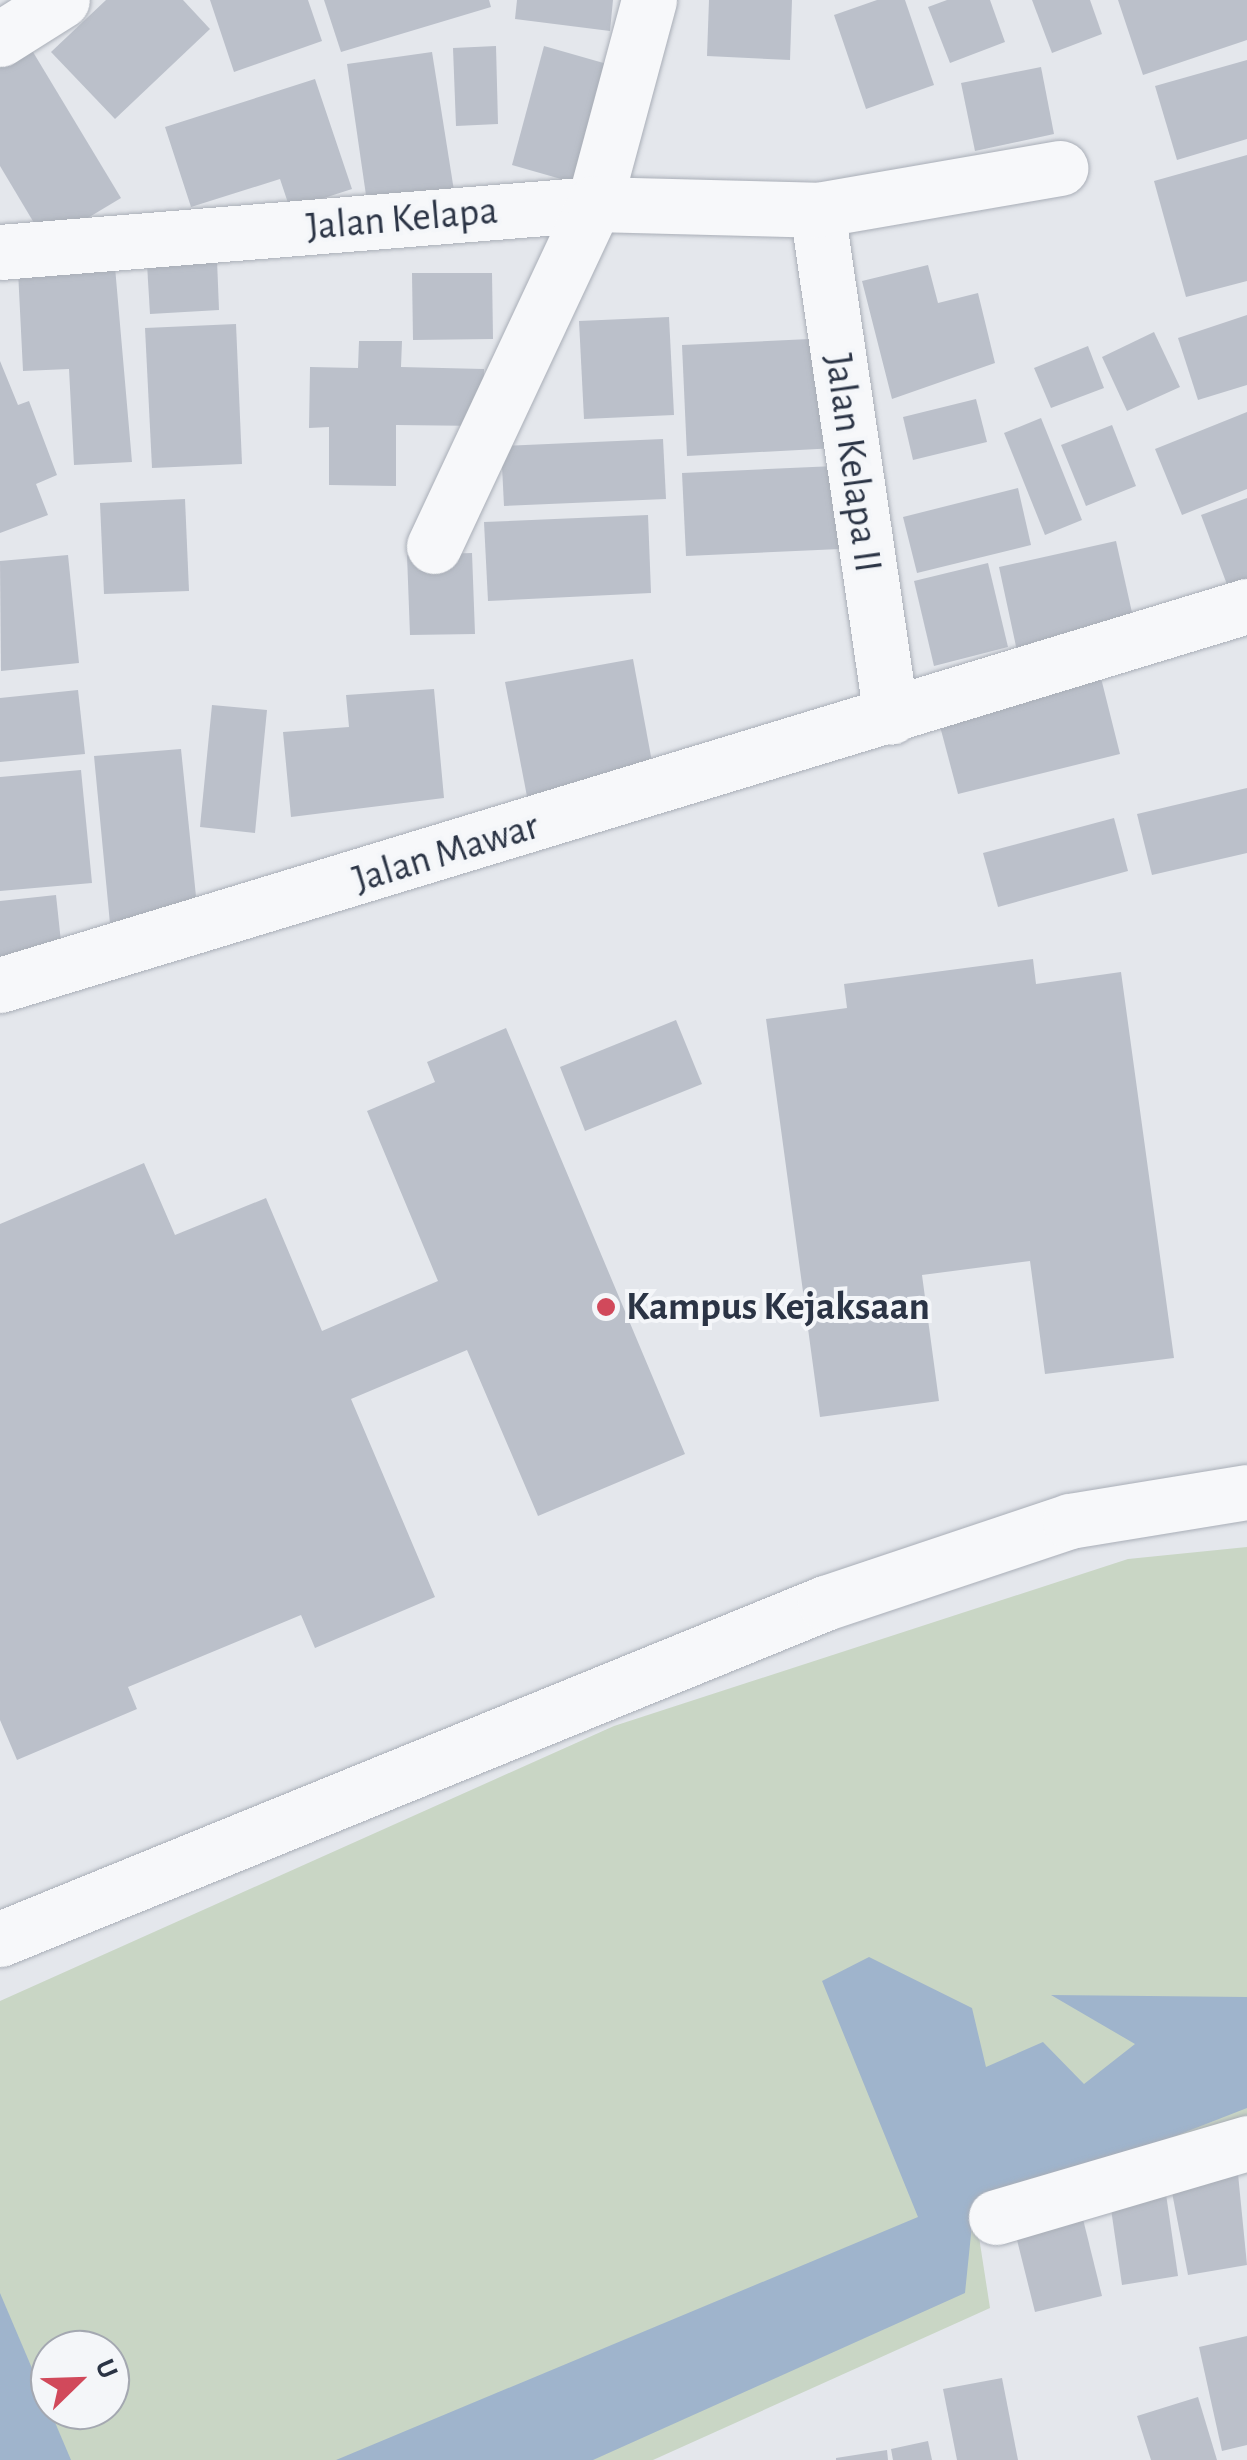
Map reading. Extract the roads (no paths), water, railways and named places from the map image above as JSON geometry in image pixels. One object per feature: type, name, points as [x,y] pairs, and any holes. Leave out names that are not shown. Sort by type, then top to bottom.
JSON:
[{"type":"street","points":[[0,39],[62,0]]},
{"type":"street","points":[[434,546],[594,204],[649,0]]},
{"type":"street","name":"Jalan Kelapa","points":[[0,252],[594,204],[816,210],[1060,168]]},
{"type":"street","name":"Jalan Kelapa II","points":[[816,210],[891,717]]},
{"type":"street","name":"Jalan Mawar","points":[[0,984],[1247,606]]},
{"type":"street","points":[[0,1939],[825,1603],[1070,1521],[1247,1492]]},
{"type":"street","points":[[996,2218],[1247,2143]]},
{"type":"water","points":[[869,1957],[972,2008],[986,2067],[1043,2042],[1084,2084],[1135,2044],[1051,1995],[1247,1997],[1247,2108],[973,2215],[965,2293],[593,2460],[336,2460],[918,2217],[822,1981]]},
{"type":"water","points":[[0,2293],[30,2364],[30,2430],[58,2430],[71,2460],[0,2460]]},
{"type":"place","name":"Kampus Kejaksaan","points":[[606,1307]]}]
